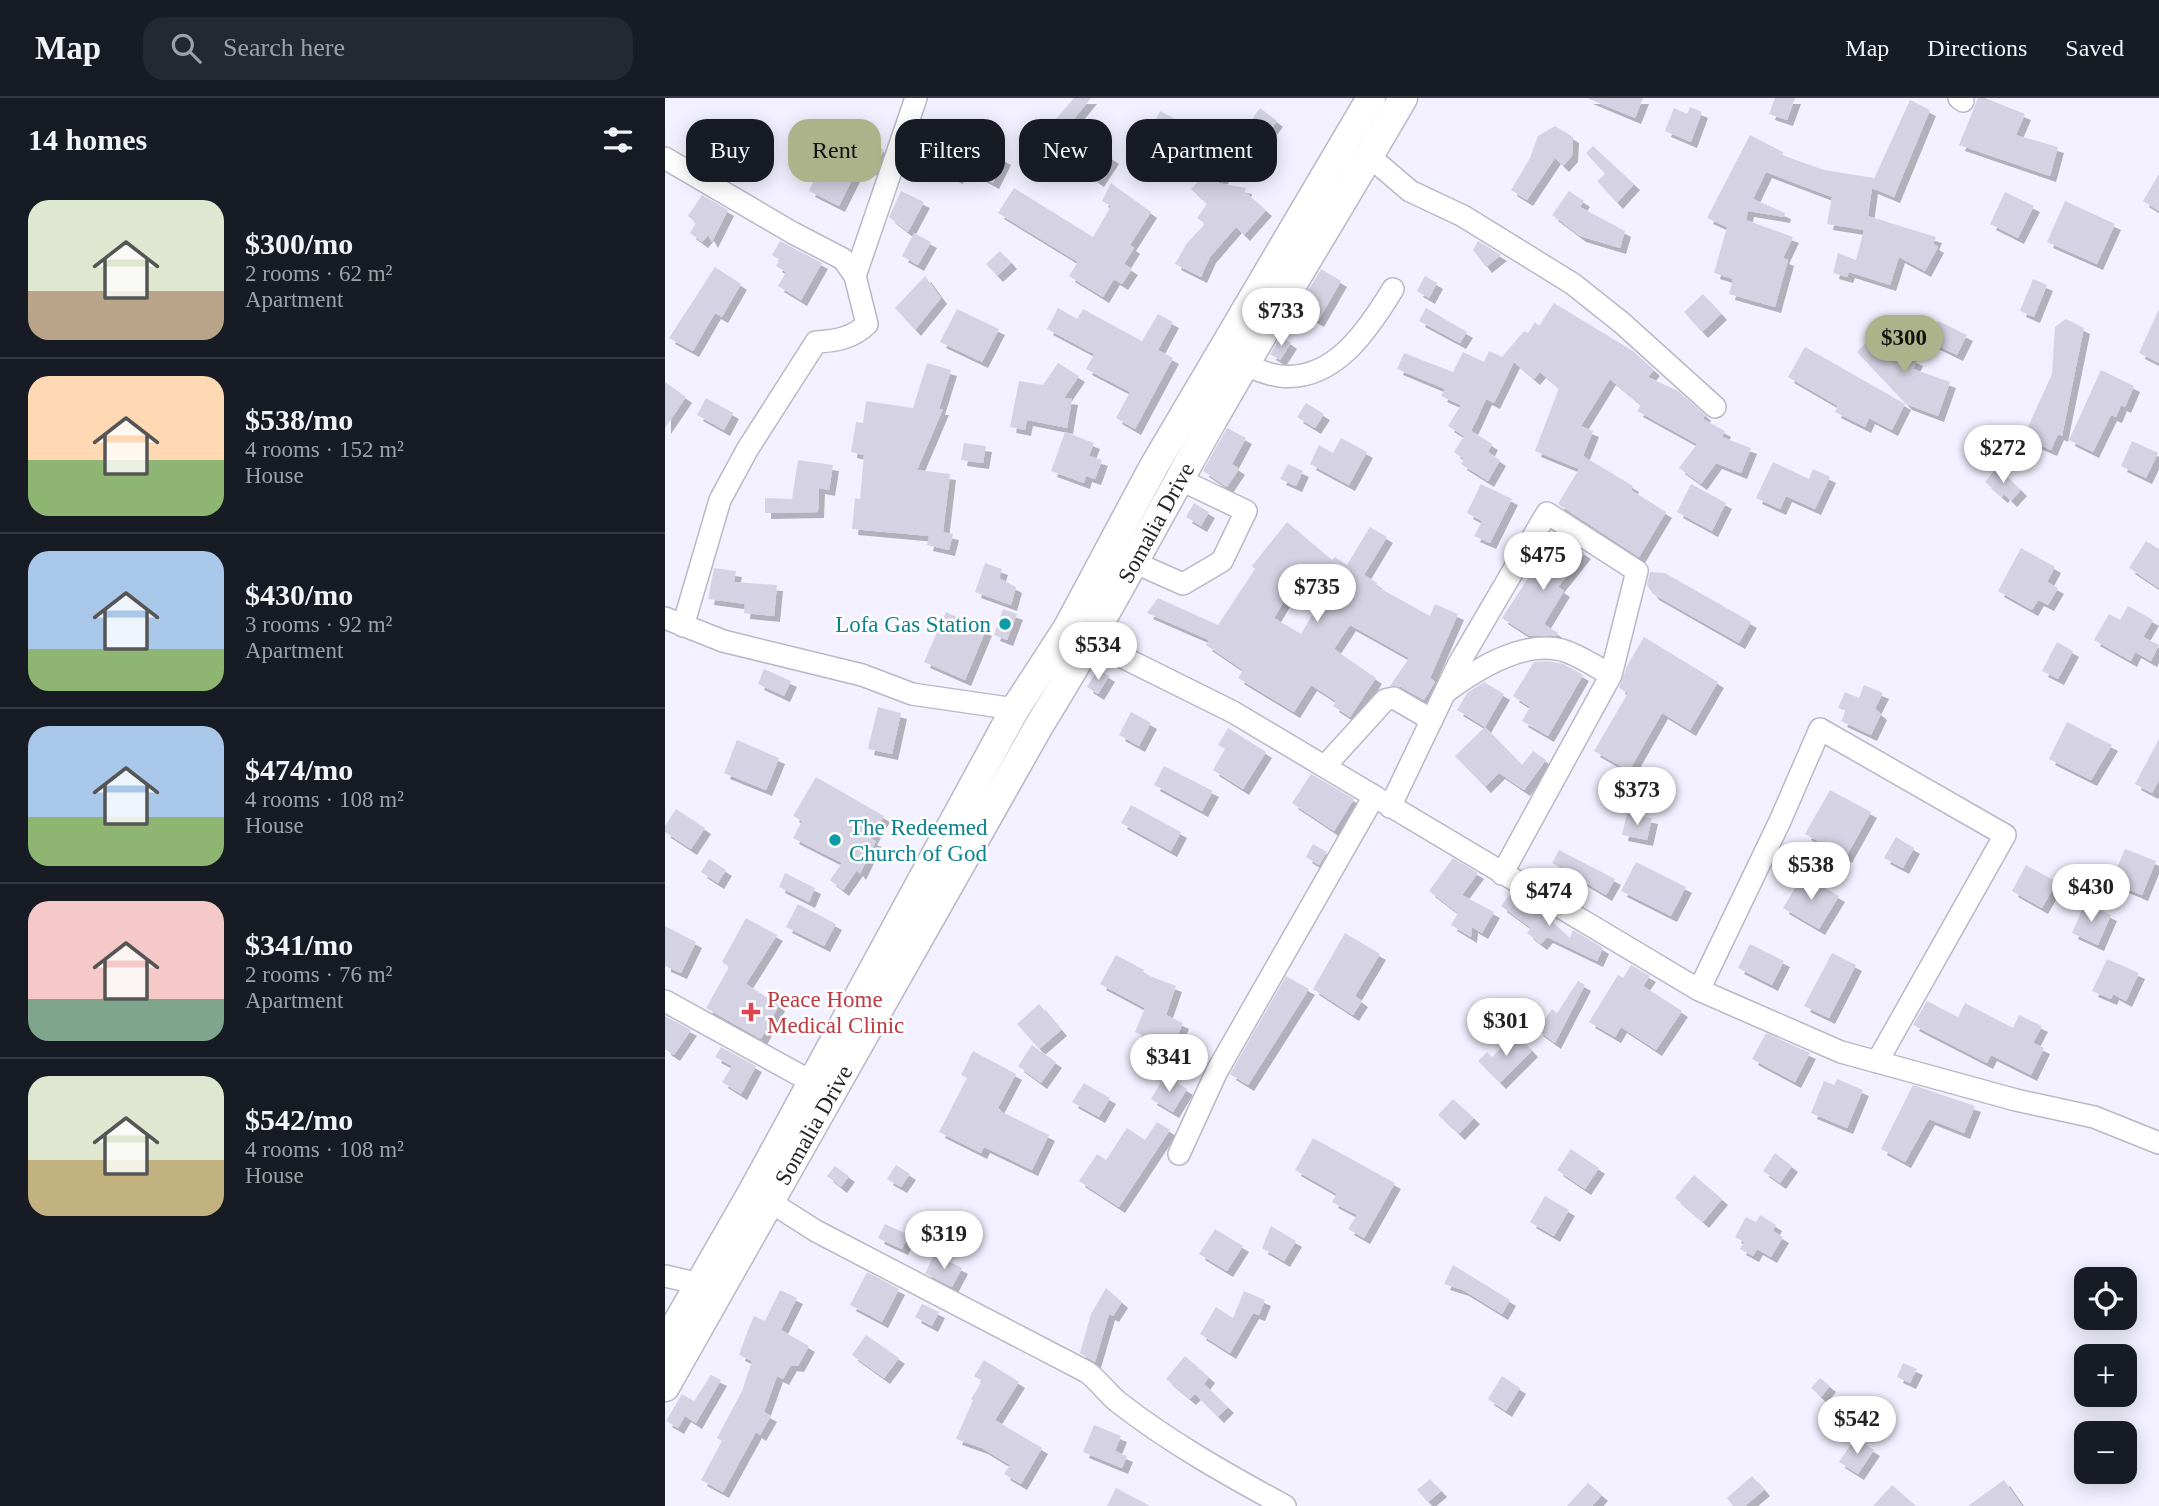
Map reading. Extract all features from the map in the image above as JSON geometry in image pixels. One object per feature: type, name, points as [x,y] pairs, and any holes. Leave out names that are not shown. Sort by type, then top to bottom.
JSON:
[{"type":"main road","name":"Somalia Drive","points":[[665,1344],[700,1284],[762,1196],[1091,642],[1121,556],[1219,351],[1371,98]]},
{"type":"main road","name":"Somalia Drive","points":[[665,1387],[762,1196],[812,1082],[1015,709],[1067,629],[1179,479],[1403,98]]},
{"type":"street","points":[[855,275],[916,98]]},
{"type":"street","points":[[1369,156],[1410,191],[1464,216],[1573,284],[1622,323],[1715,407]]},
{"type":"street","points":[[665,158],[842,259],[855,275],[867,324],[848,337],[816,342],[747,450],[716,510],[674,622],[723,641],[862,676],[912,694],[1015,709]]},
{"type":"street","points":[[1244,365],[1277,376],[1301,377],[1328,368],[1373,322],[1393,289]]},
{"type":"street","points":[[1121,556],[1182,584],[1222,561],[1246,511],[1179,479]]},
{"type":"street","points":[[1179,1154],[1217,1071],[1432,720],[1443,694],[1547,513],[1637,571],[1611,675],[1502,874]]},
{"type":"street","points":[[1067,629],[1233,712],[1699,990],[1841,1052],[2016,1100],[2094,1117],[2159,1143]]},
{"type":"street","points":[[1443,694],[1502,657],[1523,651],[1561,650],[1611,675]]},
{"type":"street","points":[[1325,766],[1385,700],[1394,698],[1432,720]]},
{"type":"street","points":[[1699,990],[1780,821],[1820,729],[2005,835],[1877,1062]]},
{"type":"street","points":[[665,1001],[812,1082]]},
{"type":"street","points":[[762,1196],[816,1231],[1087,1372],[1116,1401],[1144,1420],[1223,1472],[1285,1506]]},
{"type":"street","points":[[665,1276],[700,1284]]},
{"type":"building","points":[[1074,98],[1091,98],[1074,119],[1056,119]]},
{"type":"building","points":[[1587,98],[1643,98],[1635,118]]},
{"type":"building","points":[[1775,98],[1795,98],[1787,120],[1769,114]]},
{"type":"building","points":[[1978,98],[1985,98],[2025,114],[2016,135],[2058,147],[2050,176],[1959,145]]},
{"type":"building","points":[[1910,100],[1930,110],[1894,197],[1872,188],[1868,216],[1936,237],[1933,244],[1938,247],[1925,271],[1899,257],[1890,285],[1849,272],[1847,277],[1833,273],[1838,253],[1856,260],[1864,230],[1827,224],[1832,197],[1766,172],[1753,199],[1785,213],[1784,217],[1748,211],[1746,220],[1793,237],[1783,258],[1788,260],[1775,307],[1729,294],[1733,279],[1714,273],[1727,227],[1707,218],[1750,135],[1783,152],[1782,155],[1824,170],[1874,178],[1873,181]]},
{"type":"building","points":[[1690,107],[1702,112],[1691,142],[1665,131],[1674,108],[1687,114]]},
{"type":"building","points":[[1260,108],[1274,119],[1252,119]]},
{"type":"building","points":[[1160,111],[1176,119],[1156,119]]},
{"type":"building","points":[[1555,126],[1573,137],[1572,156],[1563,166],[1555,158],[1527,200],[1511,190],[1530,158],[1538,136]]},
{"type":"building","points":[[1593,146],[1634,184],[1617,203],[1597,181],[1605,174],[1586,153]]},
{"type":"building","points":[[2159,174],[2159,211],[2143,201]]},
{"type":"building","points":[[813,182],[851,182],[839,206],[809,191]]},
{"type":"building","points":[[1198,182],[1219,182],[1246,188],[1245,192],[1266,210],[1244,235],[1236,227],[1210,257],[1201,277],[1175,264],[1187,243],[1205,224],[1197,218],[1207,204],[1191,189]]},
{"type":"building","points":[[1111,183],[1151,212],[1130,245],[1134,248],[1124,264],[1132,269],[1122,284],[1114,279],[1103,297],[1069,276],[1078,262],[998,213],[1014,188],[1093,237],[1111,206],[1102,201]]},
{"type":"building","points":[[901,191],[924,202],[908,232],[889,217]]},
{"type":"building","points":[[1569,191],[1584,201],[1580,207],[1625,231],[1620,248],[1580,236],[1552,215]]},
{"type":"building","points":[[2005,192],[2034,206],[2018,238],[1990,224]]},
{"type":"building","points":[[702,195],[728,210],[712,242],[708,235],[702,242],[690,233],[696,223],[688,216]]},
{"type":"building","points":[[2065,201],[2115,224],[2097,264],[2047,242]]},
{"type":"building","points":[[914,233],[931,242],[918,265],[902,256]]},
{"type":"building","points":[[780,241],[822,263],[801,300],[778,286],[786,272],[776,266],[780,260],[772,255]]},
{"type":"building","points":[[1478,241],[1501,255],[1486,267],[1473,250]]},
{"type":"building","points":[[1000,251],[1011,263],[997,276],[986,264]]},
{"type":"building","points":[[715,267],[741,284],[722,317],[715,313],[693,351],[669,338]]},
{"type":"building","points":[[1321,269],[1341,281],[1318,321],[1297,309]]},
{"type":"building","points":[[925,276],[941,298],[915,330],[895,308]]},
{"type":"building","points":[[1425,276],[1437,283],[1429,298],[1417,291]]},
{"type":"building","points":[[2033,279],[2047,285],[2034,317],[2020,311]]},
{"type":"building","points":[[1703,294],[1721,314],[1702,332],[1684,312]]},
{"type":"building","points":[[1554,303],[1633,351],[1654,370],[1648,377],[1678,391],[1705,415],[1703,419],[1725,431],[1722,437],[1751,448],[1741,473],[1716,463],[1701,484],[1679,468],[1697,444],[1637,411],[1641,405],[1610,379],[1581,426],[1593,431],[1583,456],[1633,486],[1631,490],[1666,512],[1639,557],[1558,504],[1579,469],[1535,451],[1559,388],[1540,372],[1534,379],[1514,362],[1494,403],[1486,399],[1471,431],[1492,444],[1488,452],[1500,460],[1488,481],[1461,464],[1464,459],[1454,452],[1464,436],[1448,426],[1461,405],[1441,396],[1445,389],[1397,369],[1404,353],[1453,372],[1463,352],[1484,362],[1489,351],[1502,357],[1524,331],[1528,333],[1535,322],[1539,326]]},
{"type":"building","points":[[1058,308],[1077,319],[1083,309],[1142,341],[1158,314],[1173,322],[1158,350],[1173,358],[1135,429],[1116,418],[1130,392],[1086,369],[1094,354],[1047,329]]},
{"type":"building","points":[[1426,308],[1467,332],[1460,343],[1419,321]]},
{"type":"building","points":[[957,309],[999,329],[982,362],[940,342]]},
{"type":"building","points":[[2159,309],[2159,363],[2139,353]]},
{"type":"building","points":[[2066,319],[2084,328],[2062,436],[2058,434],[2051,450],[2023,438],[2052,374],[2055,327]]},
{"type":"building","points":[[1938,321],[1967,335],[1957,355],[1928,341]]},
{"type":"building","points":[[1878,330],[1900,353],[1917,360],[1913,369],[1950,382],[1938,416],[1906,404],[1857,352]]},
{"type":"building","points":[[1281,336],[1291,343],[1280,360],[1270,354]]},
{"type":"building","points":[[1805,347],[1905,404],[1892,430],[1869,418],[1865,427],[1835,412],[1838,406],[1788,377]]},
{"type":"building","points":[[927,363],[951,370],[939,409],[943,409],[917,470],[950,474],[943,532],[953,534],[949,550],[927,545],[929,536],[852,529],[855,498],[860,499],[864,455],[851,452],[856,422],[863,423],[866,401],[913,408]]},
{"type":"building","points":[[1058,363],[1079,376],[1064,398],[1072,399],[1067,428],[1027,420],[1025,430],[1010,427],[1019,381],[1043,385]]},
{"type":"building","points":[[2101,370],[2134,386],[2125,407],[2121,405],[2116,417],[2111,415],[2093,452],[2069,440]]},
{"type":"building","points":[[665,382],[686,397],[665,428]]},
{"type":"building","points":[[706,398],[733,413],[724,430],[697,415]]},
{"type":"building","points":[[1306,403],[1324,414],[1315,428],[1297,417]]},
{"type":"building","points":[[1227,428],[1246,438],[1232,464],[1239,469],[1227,487],[1203,471]]},
{"type":"building","points":[[1065,432],[1094,443],[1089,456],[1102,460],[1095,479],[1086,476],[1084,483],[1051,471]]},
{"type":"building","points":[[1341,438],[1367,452],[1349,485],[1310,464],[1319,445],[1333,453]]},
{"type":"building","points":[[2132,441],[2158,453],[2146,478],[2121,466]]},
{"type":"building","points":[[964,443],[986,446],[983,463],[961,460]]},
{"type":"building","points":[[798,460],[833,465],[829,490],[819,488],[818,512],[765,513],[765,498],[792,499]]},
{"type":"building","points":[[1773,462],[1809,479],[1813,469],[1830,477],[1815,509],[1786,496],[1780,509],[1756,498]]},
{"type":"building","points":[[1288,464],[1303,471],[1296,486],[1280,479]]},
{"type":"building","points":[[1997,467],[2021,490],[2011,501],[1985,482]]},
{"type":"building","points":[[1481,484],[1512,499],[1490,543],[1474,536],[1482,521],[1467,513]]},
{"type":"building","points":[[1691,484],[1726,503],[1712,531],[1677,512]]},
{"type":"building","points":[[1194,503],[1209,512],[1201,526],[1186,517]]},
{"type":"building","points":[[1287,522],[1332,560],[1335,557],[1347,565],[1370,527],[1387,537],[1364,575],[1377,583],[1376,586],[1430,616],[1435,604],[1458,614],[1430,678],[1435,682],[1424,700],[1401,687],[1390,686],[1409,658],[1350,625],[1334,649],[1376,678],[1350,717],[1333,706],[1336,701],[1311,685],[1294,712],[1238,678],[1243,670],[1206,645],[1209,640],[1147,613],[1158,598],[1218,625],[1255,569],[1252,566]],"holes":[[[1291,589],[1318,605],[1301,634],[1274,618]]]},
{"type":"building","points":[[1563,539],[1585,553],[1558,587],[1564,591],[1544,624],[1558,633],[1556,636],[1530,636],[1502,618],[1533,571],[1536,573]]},
{"type":"building","points":[[2146,541],[2159,549],[2159,588],[2129,568]]},
{"type":"building","points":[[2021,548],[2055,567],[2047,582],[2058,588],[2048,605],[2038,600],[2032,610],[1998,591]]},
{"type":"building","points":[[985,563],[1002,569],[999,578],[1016,587],[1011,605],[975,592]]},
{"type":"building","points":[[714,568],[736,571],[734,582],[777,585],[774,616],[744,613],[745,604],[708,599]]},
{"type":"building","points":[[1650,572],[1665,573],[1751,622],[1739,643],[1653,594],[1647,585]]},
{"type":"building","points":[[2128,606],[2153,620],[2143,637],[2159,645],[2151,661],[2135,652],[2131,661],[2094,640],[2109,614],[2120,620]]},
{"type":"building","name":"Lofa Gas Station","points":[[1003,609],[1017,614],[1007,640],[994,635]]},
{"type":"building","points":[[946,612],[986,630],[965,680],[924,662]]},
{"type":"building","points":[[1644,637],[1718,682],[1690,730],[1662,713],[1629,771],[1594,751],[1628,693],[1619,688],[1627,666]]},
{"type":"building","points":[[2057,642],[2073,651],[2058,679],[2042,671]]},
{"type":"building","points":[[1534,662],[1564,664],[1583,675],[1548,736],[1522,721],[1530,707],[1513,696]]},
{"type":"building","points":[[764,669],[791,681],[784,696],[758,684]]},
{"type":"building","points":[[1098,669],[1109,676],[1098,694],[1087,687]]},
{"type":"building","points":[[1484,682],[1504,694],[1485,727],[1457,710],[1467,693]]},
{"type":"building","points":[[1864,685],[1883,693],[1875,709],[1881,714],[1871,735],[1841,721],[1846,711],[1838,708],[1845,692],[1859,698]]},
{"type":"building","points":[[878,707],[901,713],[892,754],[868,749]]},
{"type":"building","points":[[1131,712],[1151,723],[1139,746],[1119,735]]},
{"type":"building","points":[[2067,722],[2112,745],[2091,780],[2049,759]]},
{"type":"building","points":[[1485,727],[1522,765],[1533,751],[1546,760],[1524,790],[1499,773],[1485,787],[1455,756]]},
{"type":"building","points":[[1228,728],[1266,752],[1243,789],[1213,770],[1225,749],[1218,745]]},
{"type":"building","points":[[2159,739],[2159,780],[2152,793],[2135,784]]},
{"type":"building","points":[[737,740],[779,758],[766,790],[724,773]]},
{"type":"building","points":[[1164,766],[1213,791],[1202,811],[1154,785]]},
{"type":"building","points":[[1311,774],[1354,799],[1334,831],[1292,803]]},
{"type":"building","points":[[816,777],[884,816],[871,839],[876,841],[860,874],[857,870],[843,890],[830,880],[842,863],[793,838],[802,821],[793,816]]},
{"type":"building","points":[[1830,790],[1871,812],[1846,857],[1805,834]]},
{"type":"building","points":[[1131,805],[1181,832],[1171,851],[1121,823]]},
{"type":"building","points":[[676,809],[705,828],[691,849],[665,832],[665,826]]},
{"type":"building","points":[[1627,813],[1652,818],[1647,840],[1622,835]]},
{"type":"building","points":[[1896,837],[1914,848],[1903,868],[1884,858]]},
{"type":"building","points":[[1313,844],[1327,852],[1319,865],[1306,857]]},
{"type":"building","points":[[2125,849],[2156,861],[2142,895],[2111,882]]},
{"type":"building","points":[[1559,850],[1615,879],[1606,895],[1552,863]]},
{"type":"building","points":[[1453,858],[1478,873],[1462,895],[1494,912],[1482,933],[1472,927],[1471,937],[1451,925],[1458,913],[1429,891]]},
{"type":"building","points":[[709,859],[726,870],[718,883],[701,872]]},
{"type":"building","points":[[1636,862],[1686,887],[1671,916],[1621,891]]},
{"type":"building","points":[[2026,865],[2057,882],[2042,908],[2012,891]]},
{"type":"building","points":[[785,873],[815,888],[809,902],[779,887]]},
{"type":"building","points":[[1803,875],[1839,896],[1819,929],[1783,908]]},
{"type":"building","points":[[1511,893],[1537,908],[1570,938],[1573,930],[1603,948],[1597,961],[1547,937],[1541,944],[1527,933],[1531,928],[1501,906]]},
{"type":"building","points":[[2085,903],[2111,915],[2098,945],[2072,933]]},
{"type":"building","points":[[798,904],[836,924],[824,946],[786,927]]},
{"type":"building","points":[[746,918],[777,935],[746,984],[779,1005],[761,1039],[706,1008],[729,967],[722,962]]},
{"type":"building","points":[[665,926],[696,942],[681,973],[665,966]]},
{"type":"building","points":[[1345,933],[1380,954],[1355,996],[1362,1001],[1353,1015],[1313,989]]},
{"type":"building","points":[[1750,944],[1784,961],[1772,985],[1738,968]]},
{"type":"building","points":[[1832,953],[1856,965],[1829,1018],[1804,1006]]},
{"type":"building","points":[[1116,955],[1144,970],[1142,973],[1176,986],[1166,1015],[1183,1023],[1172,1049],[1135,1032],[1145,1008],[1100,984]]},
{"type":"building","points":[[2107,959],[2139,973],[2126,1001],[2113,994],[2111,999],[2092,991]]},
{"type":"building","points":[[1631,965],[1650,976],[1643,986],[1682,1011],[1656,1050],[1621,1027],[1615,1037],[1589,1022],[1618,975],[1623,978]]},
{"type":"building","points":[[1286,976],[1309,989],[1248,1085],[1230,1074]]},
{"type":"building","points":[[1578,981],[1585,985],[1555,1043],[1537,1030],[1552,1009],[1557,1013]]},
{"type":"building","points":[[1927,1001],[1958,1017],[1965,1003],[2013,1028],[2019,1015],[2042,1026],[2033,1043],[2044,1048],[2031,1075],[1991,1055],[1987,1063],[1913,1025]]},
{"type":"building","points":[[1039,1004],[1061,1030],[1039,1049],[1017,1024]]},
{"type":"building","points":[[665,1016],[691,1030],[674,1055],[665,1049]]},
{"type":"building","points":[[1515,1033],[1532,1051],[1500,1083],[1478,1061],[1487,1052],[1492,1057]]},
{"type":"building","points":[[1766,1033],[1810,1053],[1795,1082],[1752,1059]]},
{"type":"building","points":[[1032,1045],[1056,1062],[1041,1083],[1018,1066]]},
{"type":"building","points":[[721,1047],[756,1066],[741,1094],[722,1082],[732,1066],[715,1057]]},
{"type":"building","points":[[973,1051],[1016,1074],[998,1108],[1049,1135],[1032,1170],[984,1147],[981,1153],[939,1132],[967,1078],[961,1075]]},
{"type":"building","points":[[1165,1075],[1187,1089],[1173,1112],[1151,1099]]},
{"type":"building","points":[[1837,1079],[1863,1090],[1847,1128],[1811,1113],[1824,1081],[1834,1085]]},
{"type":"building","points":[[1084,1083],[1110,1098],[1099,1117],[1072,1102]]},
{"type":"building","points":[[1913,1085],[1975,1106],[1964,1133],[1929,1119],[1905,1162],[1881,1149]]},
{"type":"building","points":[[1453,1099],[1474,1118],[1459,1134],[1438,1115]]},
{"type":"building","points":[[1157,1122],[1170,1130],[1119,1207],[1079,1181],[1097,1154],[1106,1160],[1127,1128],[1145,1140]]},
{"type":"building","points":[[1313,1138],[1395,1183],[1364,1238],[1348,1229],[1357,1215],[1332,1202],[1337,1194],[1295,1170]]},
{"type":"building","points":[[1571,1149],[1599,1168],[1585,1189],[1557,1170]]},
{"type":"building","points":[[1775,1153],[1792,1166],[1780,1183],[1763,1171]]},
{"type":"building","points":[[896,1165],[910,1174],[901,1187],[887,1179]]},
{"type":"building","points":[[835,1166],[849,1176],[841,1187],[827,1176]]},
{"type":"building","points":[[1694,1175],[1722,1199],[1703,1222],[1675,1198]]},
{"type":"building","points":[[1545,1196],[1569,1210],[1554,1236],[1530,1222]]},
{"type":"building","points":[[1760,1215],[1776,1225],[1773,1231],[1783,1237],[1771,1257],[1757,1249],[1753,1256],[1740,1249],[1744,1242],[1735,1237],[1746,1217],[1756,1222]]},
{"type":"building","points":[[885,1224],[909,1235],[902,1249],[878,1238]]},
{"type":"building","points":[[1271,1226],[1296,1241],[1284,1261],[1262,1248]]},
{"type":"building","points":[[1215,1229],[1243,1246],[1227,1271],[1199,1254]]},
{"type":"building","points":[[935,1254],[962,1268],[952,1287],[925,1273]]},
{"type":"building","points":[[1453,1265],[1510,1300],[1502,1314],[1463,1290],[1444,1284]]},
{"type":"building","points":[[867,1272],[899,1289],[882,1322],[850,1305]]},
{"type":"building","points":[[1106,1288],[1122,1302],[1113,1316],[1109,1314],[1095,1362],[1080,1353],[1091,1314]]},
{"type":"building","points":[[780,1290],[797,1298],[781,1330],[809,1346],[798,1366],[791,1365],[783,1379],[777,1376],[764,1412],[771,1416],[760,1435],[756,1432],[723,1492],[701,1480],[722,1441],[717,1438],[742,1391],[752,1361],[739,1355],[748,1330],[754,1316],[765,1321]]},
{"type":"building","points":[[1244,1291],[1265,1300],[1259,1315],[1253,1313],[1230,1353],[1200,1334],[1216,1307],[1233,1318]]},
{"type":"building","points":[[922,1304],[939,1312],[932,1326],[915,1317]]},
{"type":"building","points":[[866,1335],[899,1358],[884,1378],[852,1355]]},
{"type":"building","points":[[1185,1356],[1209,1377],[1204,1384],[1228,1407],[1218,1417],[1195,1394],[1190,1399],[1166,1379]]},
{"type":"building","points":[[984,1360],[1019,1382],[995,1420],[1042,1448],[1021,1484],[1004,1474],[1010,1465],[982,1448],[956,1439],[973,1400],[971,1399],[982,1381],[974,1376]]},
{"type":"building","points":[[1903,1363],[1917,1369],[1910,1383],[1897,1377]]},
{"type":"building","points":[[711,1375],[721,1380],[696,1423],[685,1416],[678,1428],[666,1421],[682,1394],[694,1401]]},
{"type":"building","points":[[1502,1376],[1520,1388],[1506,1411],[1488,1399]]},
{"type":"building","points":[[1820,1378],[1830,1386],[1821,1397],[1811,1388]]},
{"type":"building","points":[[1094,1425],[1121,1436],[1115,1451],[1127,1456],[1122,1468],[1083,1452]]},
{"type":"building","points":[[1855,1438],[1874,1450],[1858,1474],[1839,1462]]},
{"type":"building","points":[[1752,1476],[1764,1490],[1745,1506],[1733,1506],[1727,1498]]},
{"type":"building","points":[[1430,1479],[1441,1491],[1428,1502],[1417,1490]]},
{"type":"building","points":[[2004,1480],[2022,1506],[1968,1506]]},
{"type":"building","points":[[1588,1483],[1602,1495],[1592,1506],[1567,1506]]},
{"type":"building","points":[[1892,1485],[1916,1506],[1873,1506]]},
{"type":"building","points":[[1116,1488],[1150,1506],[1107,1506]]},
{"type":"place","name":"Lofa Gas Station","points":[[1005,624]]},
{"type":"place","name":"The Redeemed Church of God","points":[[835,840]]},
{"type":"place","name":"Peace Home Medical Clinic","points":[[751,1012]]}]
